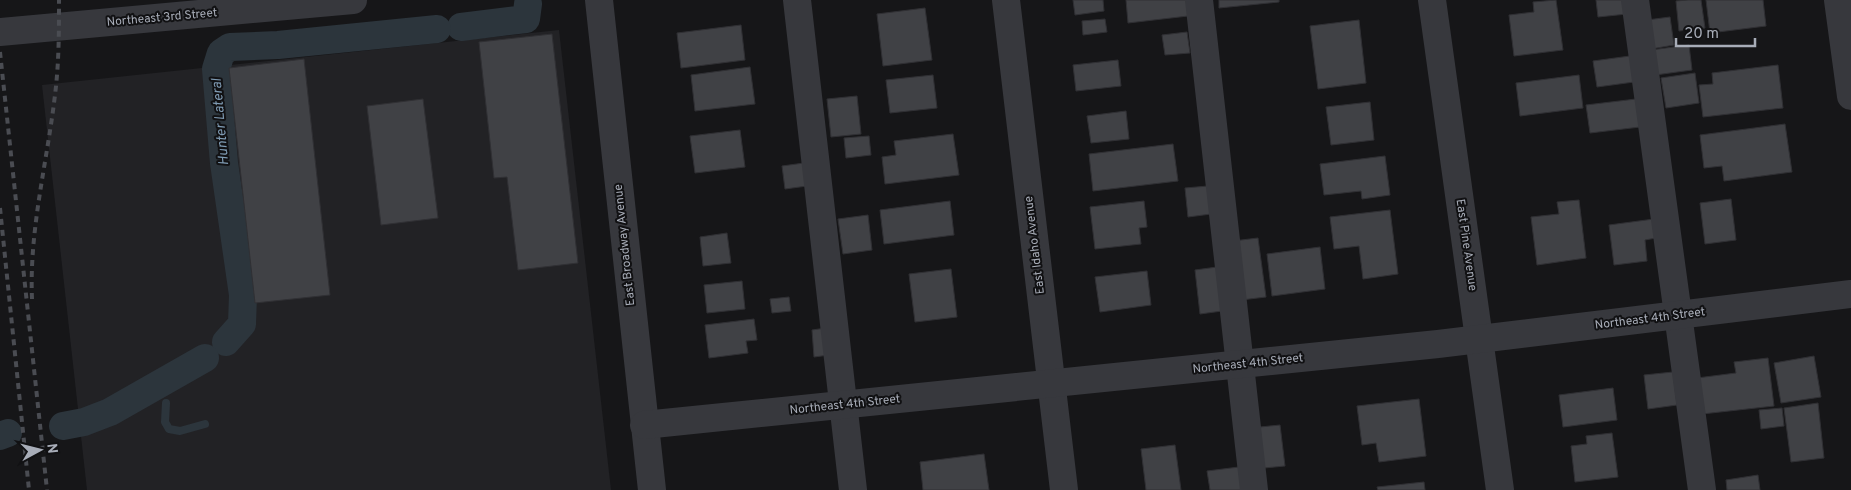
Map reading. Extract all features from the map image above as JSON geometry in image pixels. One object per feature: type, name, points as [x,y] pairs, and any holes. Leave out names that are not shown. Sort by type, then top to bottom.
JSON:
[{"type":"street","name":"Northeast 3rd Street","points":[[0,32],[353,0]]},
{"type":"street","name":"East Broadway Avenue","points":[[599,0],[652,490]]},
{"type":"street","points":[[798,0],[853,490]]},
{"type":"street","name":"East Idaho Avenue","points":[[1006,0],[1064,490]]},
{"type":"street","points":[[1199,0],[1254,490]]},
{"type":"street","name":"East Pine Avenue","points":[[1432,0],[1500,490]]},
{"type":"street","points":[[1635,0],[1702,490]]},
{"type":"street","points":[[1838,0],[1851,96]]},
{"type":"street","name":"Northeast 4th Street","points":[[644,426],[1479,340],[1851,294]]},
{"type":"shaded area","points":[[559,30],[611,490],[87,490],[42,85]]},
{"type":"building","points":[[1073,0],[1103,0],[1104,11],[1075,15]]},
{"type":"building","points":[[1126,0],[1186,0],[1188,16],[1128,23]]},
{"type":"building","points":[[1219,0],[1279,0],[1279,2],[1219,8]]},
{"type":"building","points":[[1556,0],[1563,50],[1514,56],[1509,15],[1534,12],[1533,2]]},
{"type":"building","points":[[1596,0],[1625,0],[1627,14],[1598,17]]},
{"type":"building","points":[[1701,0],[1705,28],[1679,31],[1676,1]]},
{"type":"building","points":[[1706,0],[1763,0],[1766,26],[1710,33]]},
{"type":"building","points":[[925,8],[932,60],[883,66],[877,14]]},
{"type":"building","points":[[1670,17],[1674,45],[1651,49],[1647,20]]},
{"type":"building","points":[[1105,19],[1107,32],[1083,35],[1082,21]]},
{"type":"building","points":[[1359,20],[1366,83],[1318,89],[1310,26]]},
{"type":"building","points":[[741,25],[745,60],[681,68],[677,33]]},
{"type":"building","points":[[1187,32],[1190,53],[1165,55],[1162,35]]},
{"type":"building","points":[[552,34],[578,263],[518,270],[507,177],[494,178],[479,42]]},
{"type":"building","points":[[1689,45],[1692,70],[1655,75],[1651,50]]},
{"type":"building","points":[[1630,56],[1634,82],[1597,87],[1593,61]]},
{"type":"building","points":[[304,59],[330,295],[255,303],[229,68]]},
{"type":"building","points":[[1118,60],[1121,86],[1076,91],[1073,65]]},
{"type":"building","points":[[1778,65],[1783,108],[1703,117],[1699,85],[1713,84],[1712,73]]},
{"type":"building","points":[[750,67],[755,104],[695,111],[691,75]]},
{"type":"building","points":[[1695,73],[1699,103],[1666,108],[1661,78]]},
{"type":"building","points":[[933,75],[937,108],[890,113],[886,80]]},
{"type":"building","points":[[1579,75],[1583,108],[1520,116],[1516,83]]},
{"type":"building","points":[[857,96],[861,134],[831,137],[827,99]]},
{"type":"building","points":[[423,99],[438,218],[381,225],[367,106]]},
{"type":"building","points":[[1636,99],[1640,127],[1590,133],[1586,105]]},
{"type":"building","points":[[1370,102],[1374,140],[1331,145],[1326,107]]},
{"type":"building","points":[[1126,111],[1129,139],[1091,143],[1087,116]]},
{"type":"building","points":[[1785,124],[1792,172],[1724,181],[1722,166],[1704,168],[1700,135]]},
{"type":"building","points":[[740,130],[745,167],[695,173],[690,136]]},
{"type":"building","points":[[953,134],[959,175],[885,184],[882,157],[896,155],[894,141]]},
{"type":"building","points":[[869,136],[871,155],[846,158],[844,138]]},
{"type":"building","points":[[1173,144],[1178,181],[1093,191],[1089,154]]},
{"type":"building","points":[[1385,156],[1390,195],[1362,199],[1361,191],[1324,195],[1320,164]]},
{"type":"building","points":[[804,163],[807,186],[785,189],[782,166]]},
{"type":"building","points":[[1208,186],[1211,214],[1188,217],[1185,188]]},
{"type":"building","points":[[1731,199],[1736,240],[1705,244],[1700,203]]},
{"type":"building","points":[[1579,200],[1586,258],[1537,265],[1531,217],[1559,214],[1557,202]]},
{"type":"building","points":[[950,201],[954,235],[884,244],[880,210]]},
{"type":"building","points":[[1144,201],[1147,227],[1139,228],[1141,244],[1095,249],[1090,207]]},
{"type":"building","points":[[1390,210],[1398,274],[1363,279],[1359,246],[1334,249],[1330,217]]},
{"type":"building","points":[[868,215],[872,250],[843,254],[838,219]]},
{"type":"building","points":[[1654,219],[1656,238],[1645,240],[1647,261],[1614,265],[1609,225]]},
{"type":"building","points":[[727,233],[731,263],[703,266],[700,237]]},
{"type":"building","points":[[1258,238],[1266,297],[1241,300],[1233,241]]},
{"type":"building","points":[[1320,247],[1325,289],[1272,296],[1267,254]]},
{"type":"building","points":[[1217,267],[1222,311],[1200,314],[1195,270]]},
{"type":"building","points":[[951,269],[957,317],[915,322],[909,274]]},
{"type":"building","points":[[1147,271],[1151,305],[1100,312],[1095,277]]},
{"type":"building","points":[[742,281],[745,309],[707,313],[704,285]]},
{"type":"building","points":[[789,297],[791,311],[772,313],[770,299]]},
{"type":"building","points":[[754,319],[757,340],[746,341],[748,353],[709,358],[705,325]]},
{"type":"building","points":[[826,328],[829,355],[814,357],[812,330]]},
{"type":"building","points":[[1814,356],[1821,397],[1781,403],[1774,363]]},
{"type":"building","points":[[1768,358],[1774,406],[1702,414],[1697,378],[1736,373],[1734,362]]},
{"type":"building","points":[[1673,372],[1677,405],[1648,409],[1644,375]]},
{"type":"building","points":[[1613,388],[1617,420],[1563,427],[1559,395]]},
{"type":"building","points":[[1419,399],[1426,456],[1379,462],[1376,443],[1362,445],[1357,406]]},
{"type":"building","points":[[1818,403],[1824,458],[1791,462],[1784,408]]},
{"type":"building","points":[[1782,408],[1784,426],[1761,429],[1759,410]]},
{"type":"building","points":[[1280,425],[1285,466],[1264,468],[1260,427]]},
{"type":"building","points":[[1612,433],[1618,477],[1575,482],[1571,446],[1587,444],[1586,436]]},
{"type":"building","points":[[1175,445],[1181,490],[1146,490],[1141,449]]},
{"type":"building","points":[[984,454],[989,490],[923,490],[920,462]]},
{"type":"building","points":[[1239,467],[1242,490],[1210,490],[1207,471]]},
{"type":"building","points":[[1758,475],[1760,490],[1727,490],[1726,480]]},
{"type":"building","points":[[1424,482],[1425,490],[1378,490],[1377,487]]},
{"type":"waterway","name":"Hunter Lateral","points":[[461,27],[526,19],[528,4]]},
{"type":"waterway","name":"Hunter Lateral","points":[[226,342],[242,324],[243,295],[224,163],[216,69],[221,53],[230,47],[278,45],[437,29]]},
{"type":"waterway","name":"Hunter Lateral","points":[[63,426],[84,422],[110,412],[205,358]]},
{"type":"waterway","points":[[166,403],[165,422],[169,429],[180,431],[205,424]]},
{"type":"waterway","name":"Hunter Lateral","points":[[0,436],[8,433]]},
{"type":"railway","points":[[32,299],[33,248],[56,83],[59,48],[59,0]]},
{"type":"railway","points":[[0,52],[47,490]]},
{"type":"railway","points":[[0,208],[29,490]]}]
